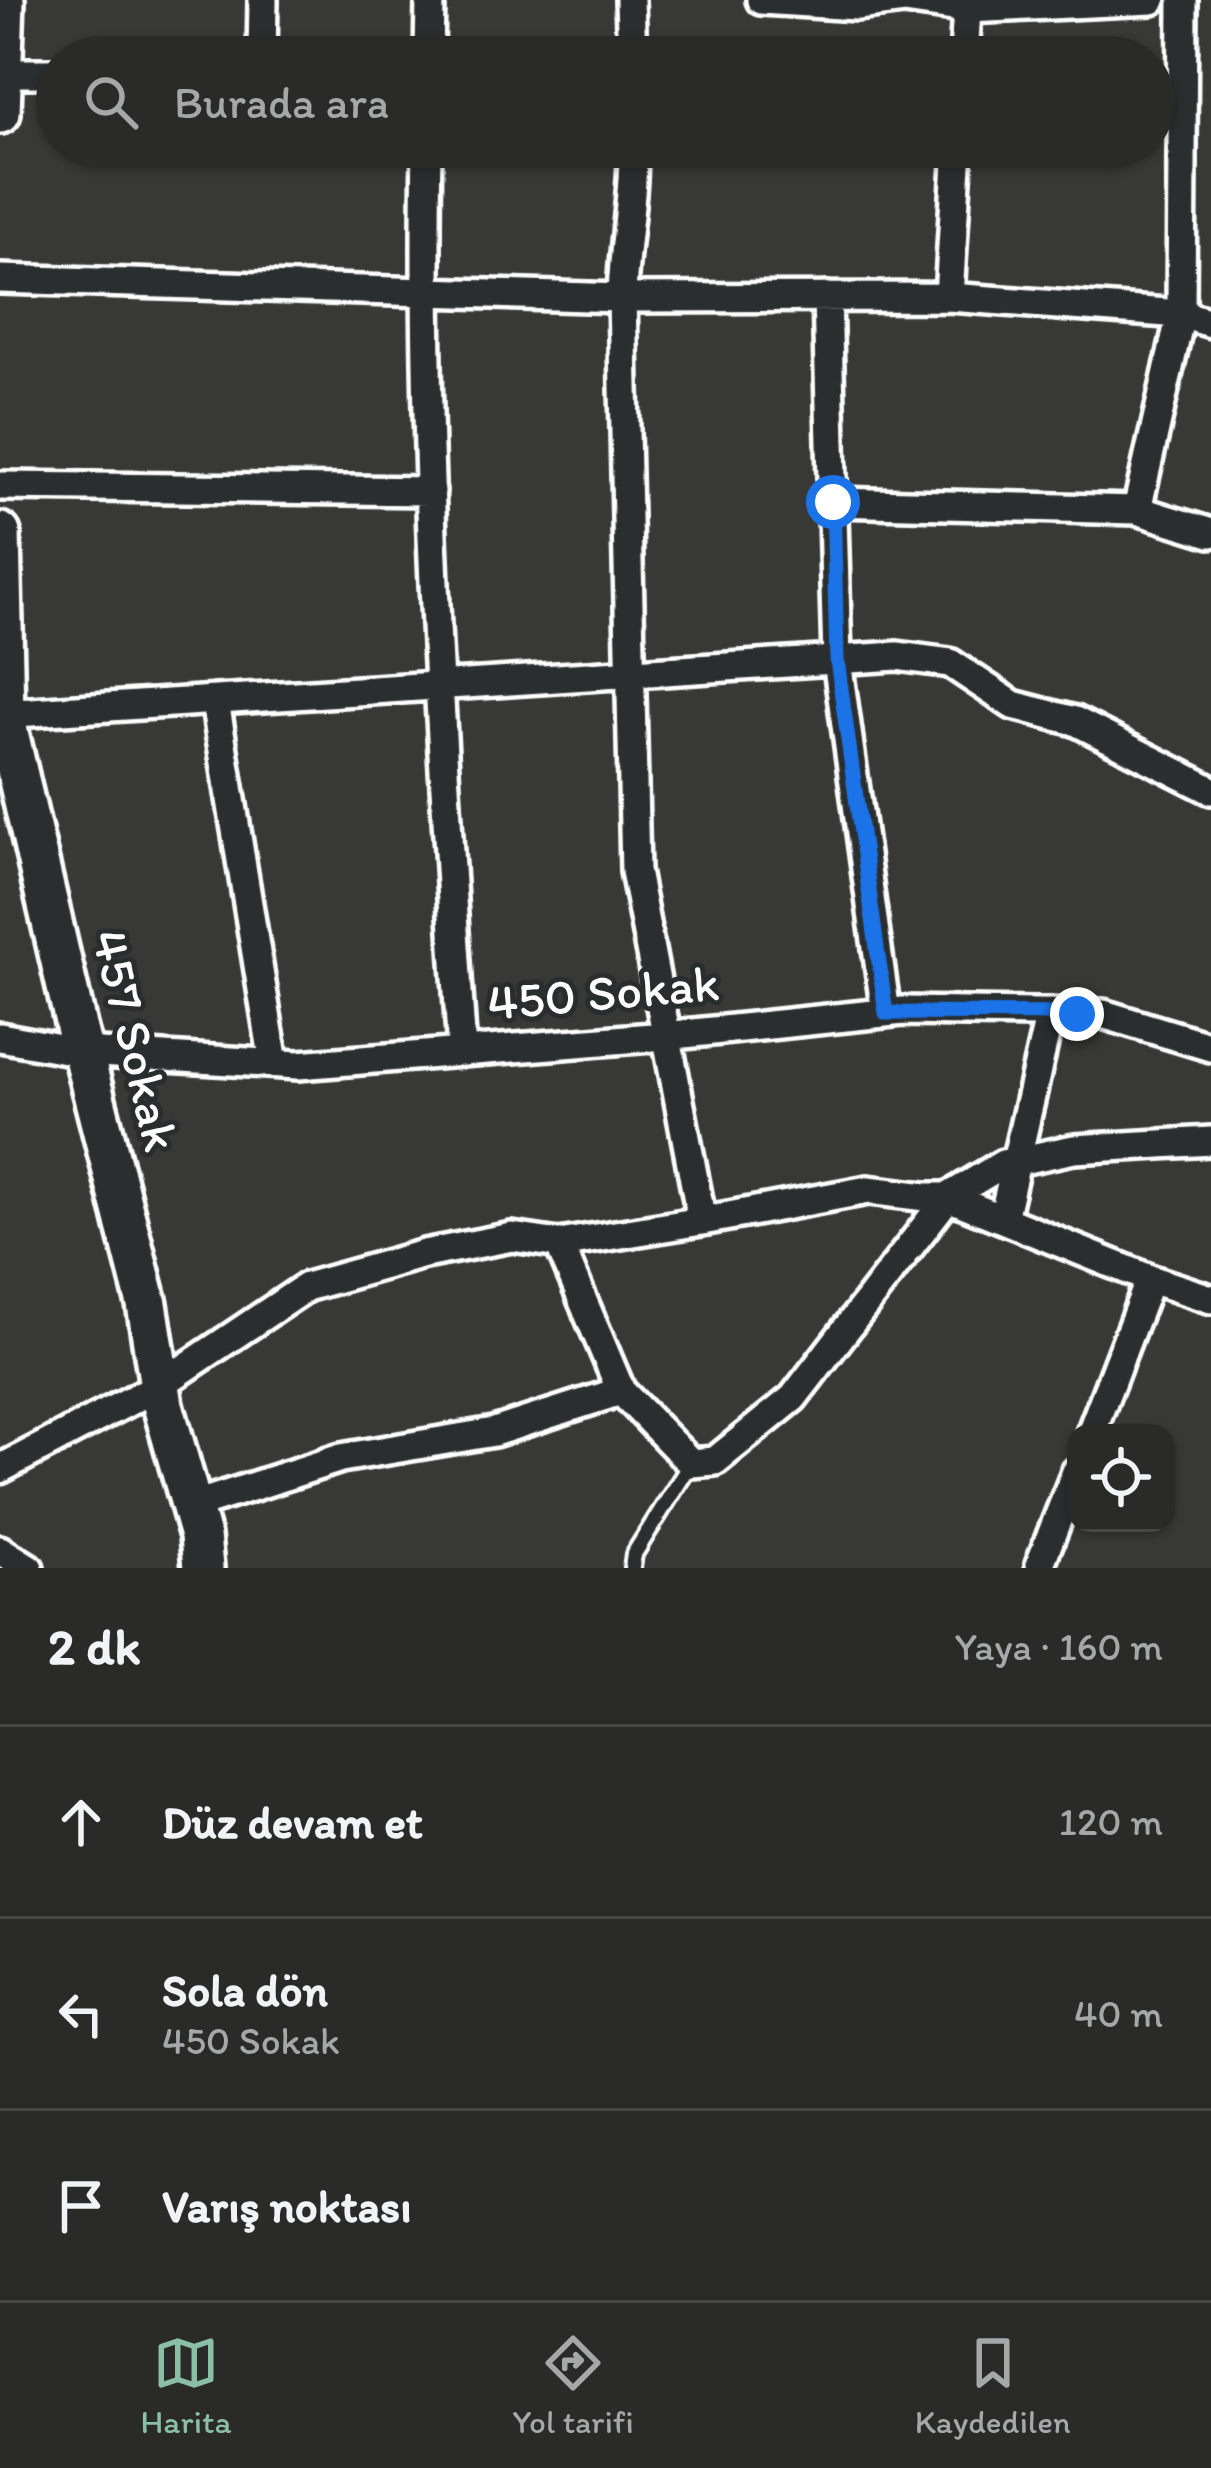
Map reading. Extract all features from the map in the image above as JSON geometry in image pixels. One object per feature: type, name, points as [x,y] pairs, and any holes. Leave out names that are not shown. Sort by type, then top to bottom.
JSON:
[{"type":"street","points":[[0,113],[4,0]]},
{"type":"street","points":[[262,36],[263,0]]},
{"type":"street","points":[[429,36],[430,0]]},
{"type":"street","points":[[631,0],[632,36]]},
{"type":"street","points":[[761,0],[857,6],[904,0],[967,9],[1152,0]]},
{"type":"street","points":[[1137,511],[1181,314],[1183,0]]},
{"type":"street","points":[[965,36],[967,9]]},
{"type":"street","points":[[1,73],[36,73]]},
{"type":"street","points":[[427,168],[424,292],[438,687],[462,1052]]},
{"type":"street","points":[[634,168],[622,298],[635,871],[702,1221]]},
{"type":"street","points":[[949,297],[957,168]]},
{"type":"street","points":[[0,279],[622,298],[949,297],[1181,314],[1211,322]]},
{"type":"street","points":[[827,297],[837,660],[886,1013]]},
{"type":"street","points":[[0,486],[431,490]]},
{"type":"street","points":[[833,502],[1137,511],[1211,533]]},
{"type":"street","name":"457 Sokak","points":[[0,532],[2,714],[147,1304],[160,1385],[200,1536],[202,1568]]},
{"type":"street","points":[[2,714],[897,656],[950,663],[1013,705],[1075,722],[1211,790]]},
{"type":"street","points":[[215,701],[274,1064]]},
{"type":"street","name":"450 Sokak","points":[[0,1037],[82,1052],[298,1065],[886,1013],[1050,1013],[1103,1014],[1211,1047]]},
{"type":"street","points":[[1004,1219],[1050,1013]]},
{"type":"street","points":[[559,1244],[621,1391],[691,1463],[715,1461],[793,1398],[948,1197],[1003,1164],[1017,1161],[1074,1149],[1211,1141]]},
{"type":"street","points":[[0,1469],[160,1385],[306,1287],[424,1254],[512,1237],[559,1244],[868,1190],[948,1197],[1150,1279],[1211,1298]]},
{"type":"street","points":[[1094,1424],[1150,1279]]},
{"type":"street","points":[[192,1505],[341,1458],[494,1432],[621,1391]]},
{"type":"street","points":[[1037,1567],[1067,1494]]},
{"type":"street","points":[[0,1550],[28,1568]]},
{"type":"lane","points":[[632,1568],[634,1555],[691,1463]]},
{"type":"route","points":[[833,502],[837,660],[886,1013],[1077,1014]]}]
